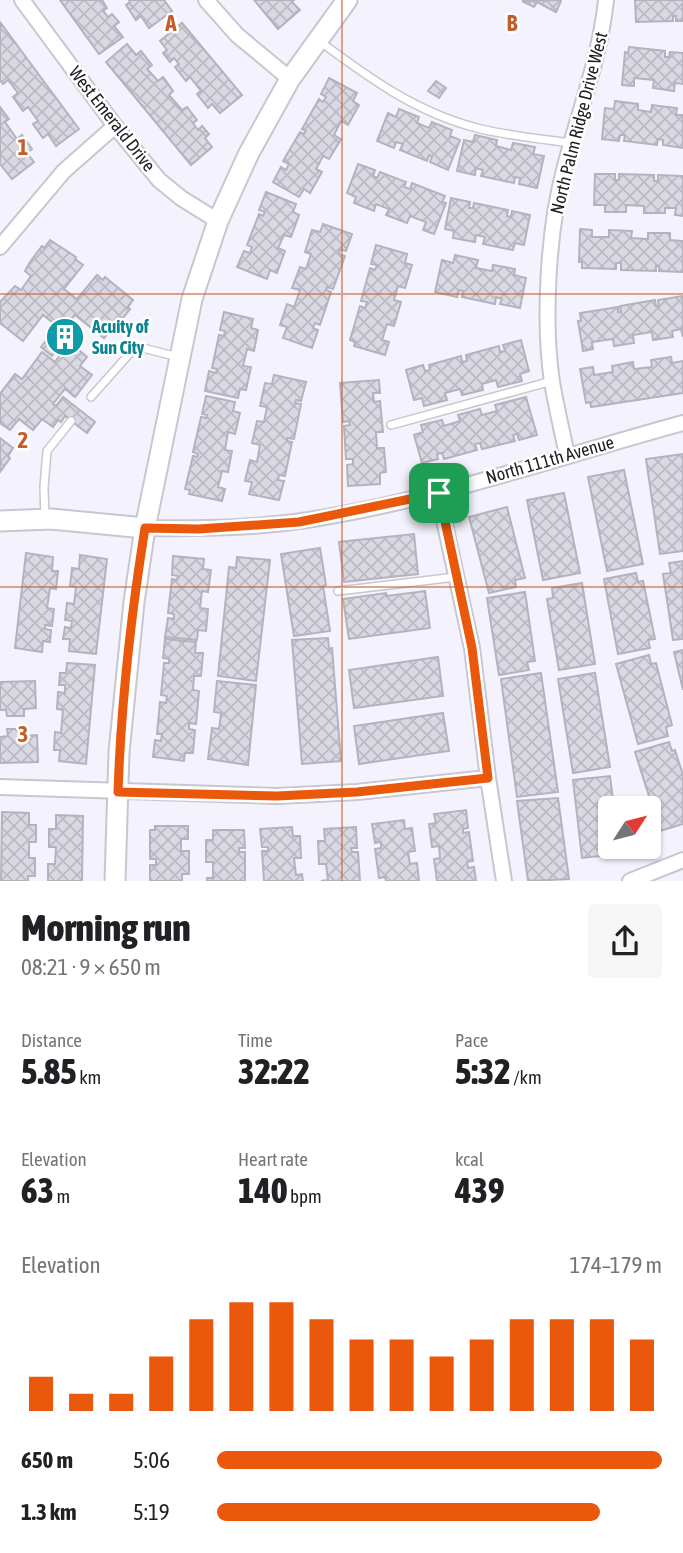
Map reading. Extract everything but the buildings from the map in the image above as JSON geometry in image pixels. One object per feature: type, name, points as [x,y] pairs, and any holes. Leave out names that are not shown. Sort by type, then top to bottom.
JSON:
[{"type":"street","name":"West Emerald Drive","points":[[22,0],[114,126],[159,180],[181,198],[218,221]]},
{"type":"street","points":[[206,0],[237,35],[290,79]]},
{"type":"street","points":[[115,881],[120,752],[130,638],[145,528],[192,299],[218,221],[249,153],[290,79],[347,0]]},
{"type":"street","name":"North Palm Ridge Drive West","points":[[568,455],[552,381],[548,300],[551,255],[563,172],[590,79],[606,0]]},
{"type":"street","points":[[0,247],[64,171],[114,126]]},
{"type":"street","name":"North 111th Avenue","points":[[0,521],[45,519],[145,528],[199,529],[299,522],[439,493],[683,423]]},
{"type":"street","points":[[439,493],[472,648],[504,881]]},
{"type":"street","points":[[0,788],[277,796],[357,792],[488,778]]},
{"type":"street","points":[[630,881],[662,875],[683,860]]},
{"type":"lane","points":[[317,40],[384,89],[426,110],[481,129],[571,143]]},
{"type":"lane","points":[[91,397],[131,352],[143,348],[178,357]]},
{"type":"lane","points":[[391,425],[552,381]]},
{"type":"lane","points":[[45,519],[47,451],[71,421]]},
{"type":"lane","points":[[338,591],[457,577]]},
{"type":"place","name":"Acuity of Sun City","points":[[65,337]]},
{"type":"route","points":[[439,493],[472,648],[488,778],[357,792],[277,796],[118,792],[130,638],[145,528],[199,529],[299,522],[439,493]]}]
